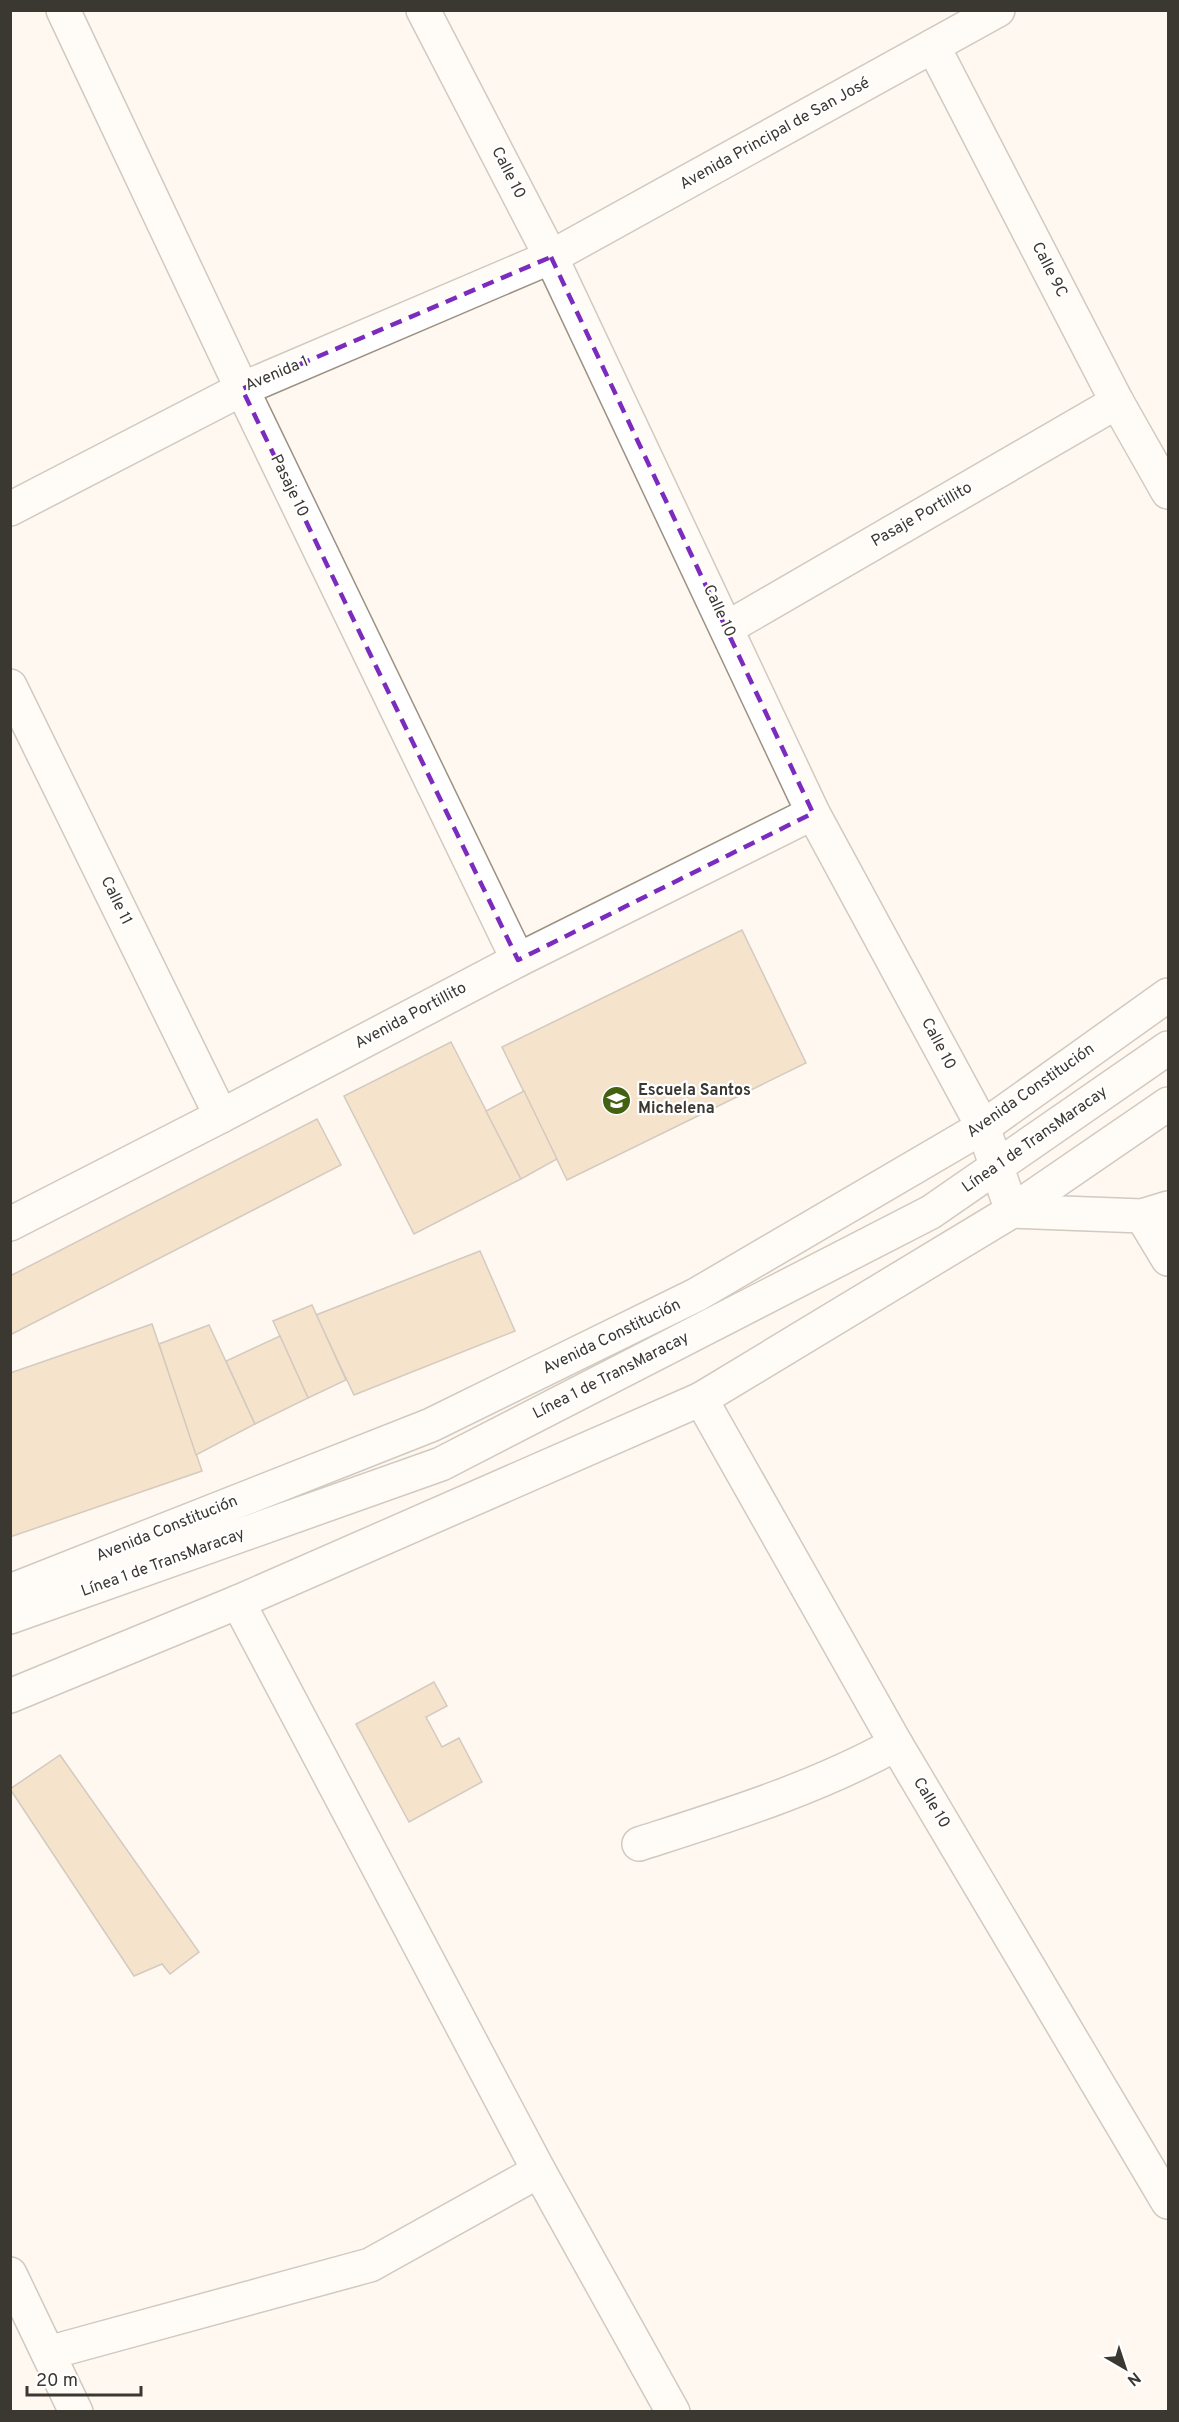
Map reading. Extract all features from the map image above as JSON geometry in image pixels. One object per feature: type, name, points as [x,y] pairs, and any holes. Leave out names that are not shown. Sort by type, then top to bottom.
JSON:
[{"type":"street","name":"Pasaje 10","points":[[63,10],[242,389],[518,960]]},
{"type":"street","name":"Calle 10","points":[[423,10],[551,257],[813,813],[983,1127],[1012,1211]]},
{"type":"street","name":"Avenida Principal de San José","points":[[551,257],[998,10]]},
{"type":"street","name":"Calle 9C","points":[[933,46],[1117,402],[1168,492]]},
{"type":"street","name":"Avenida 1","points":[[10,509],[242,389],[551,257]]},
{"type":"street","name":"Pasaje Portillito","points":[[727,628],[1117,402]]},
{"type":"street","name":"Calle 11","points":[[10,686],[222,1116]]},
{"type":"street","name":"Avenida Portillito","points":[[10,1224],[222,1116],[518,960],[813,813]]},
{"type":"street","name":"Avenida Constitución","points":[[10,1591],[431,1425],[696,1295],[983,1127],[1168,995]]},
{"type":"street","name":"Línea 1 de TransMaracay","points":[[10,1617],[441,1464],[931,1212],[1168,1048]]},
{"type":"street","points":[[10,1696],[238,1602],[701,1399],[1012,1211],[1168,1104]]},
{"type":"street","points":[[1012,1211],[1155,1212],[1168,1259]]},
{"type":"street","name":"Calle 10","points":[[701,1399],[896,1744],[1168,2202]]},
{"type":"street","points":[[238,1602],[539,2171],[673,2412]]},
{"type":"street","points":[[639,1844],[754,1807],[861,1764],[896,1744]]},
{"type":"street","points":[[48,2353],[370,2265],[539,2171]]},
{"type":"street","points":[[10,2274],[76,2412]]},
{"type":"highlighted area","points":[[551,257],[813,813],[518,960],[242,389]]},
{"type":"building","points":[[742,930],[806,1063],[567,1180],[502,1047]]},
{"type":"building","points":[[451,1042],[521,1179],[414,1234],[344,1096]]},
{"type":"building","points":[[524,1091],[557,1159],[521,1179],[486,1111]]},
{"type":"building","points":[[317,1119],[341,1165],[10,1335],[10,1276]]},
{"type":"building","points":[[480,1251],[515,1331],[354,1395],[316,1315]]},
{"type":"building","points":[[312,1305],[346,1380],[308,1398],[273,1321]]},
{"type":"building","points":[[152,1324],[202,1471],[10,1537],[10,1373]]},
{"type":"building","points":[[209,1325],[255,1424],[196,1455],[159,1344]]},
{"type":"building","points":[[280,1336],[308,1398],[255,1424],[226,1361]]},
{"type":"building","points":[[434,1682],[447,1706],[426,1717],[442,1747],[459,1738],[482,1782],[409,1822],[356,1724]]},
{"type":"building","points":[[60,1755],[199,1952],[170,1974],[162,1964],[134,1976],[10,1789]]},
{"type":"place","name":"Escuela Santos Michelena","points":[[617,1100]]}]
